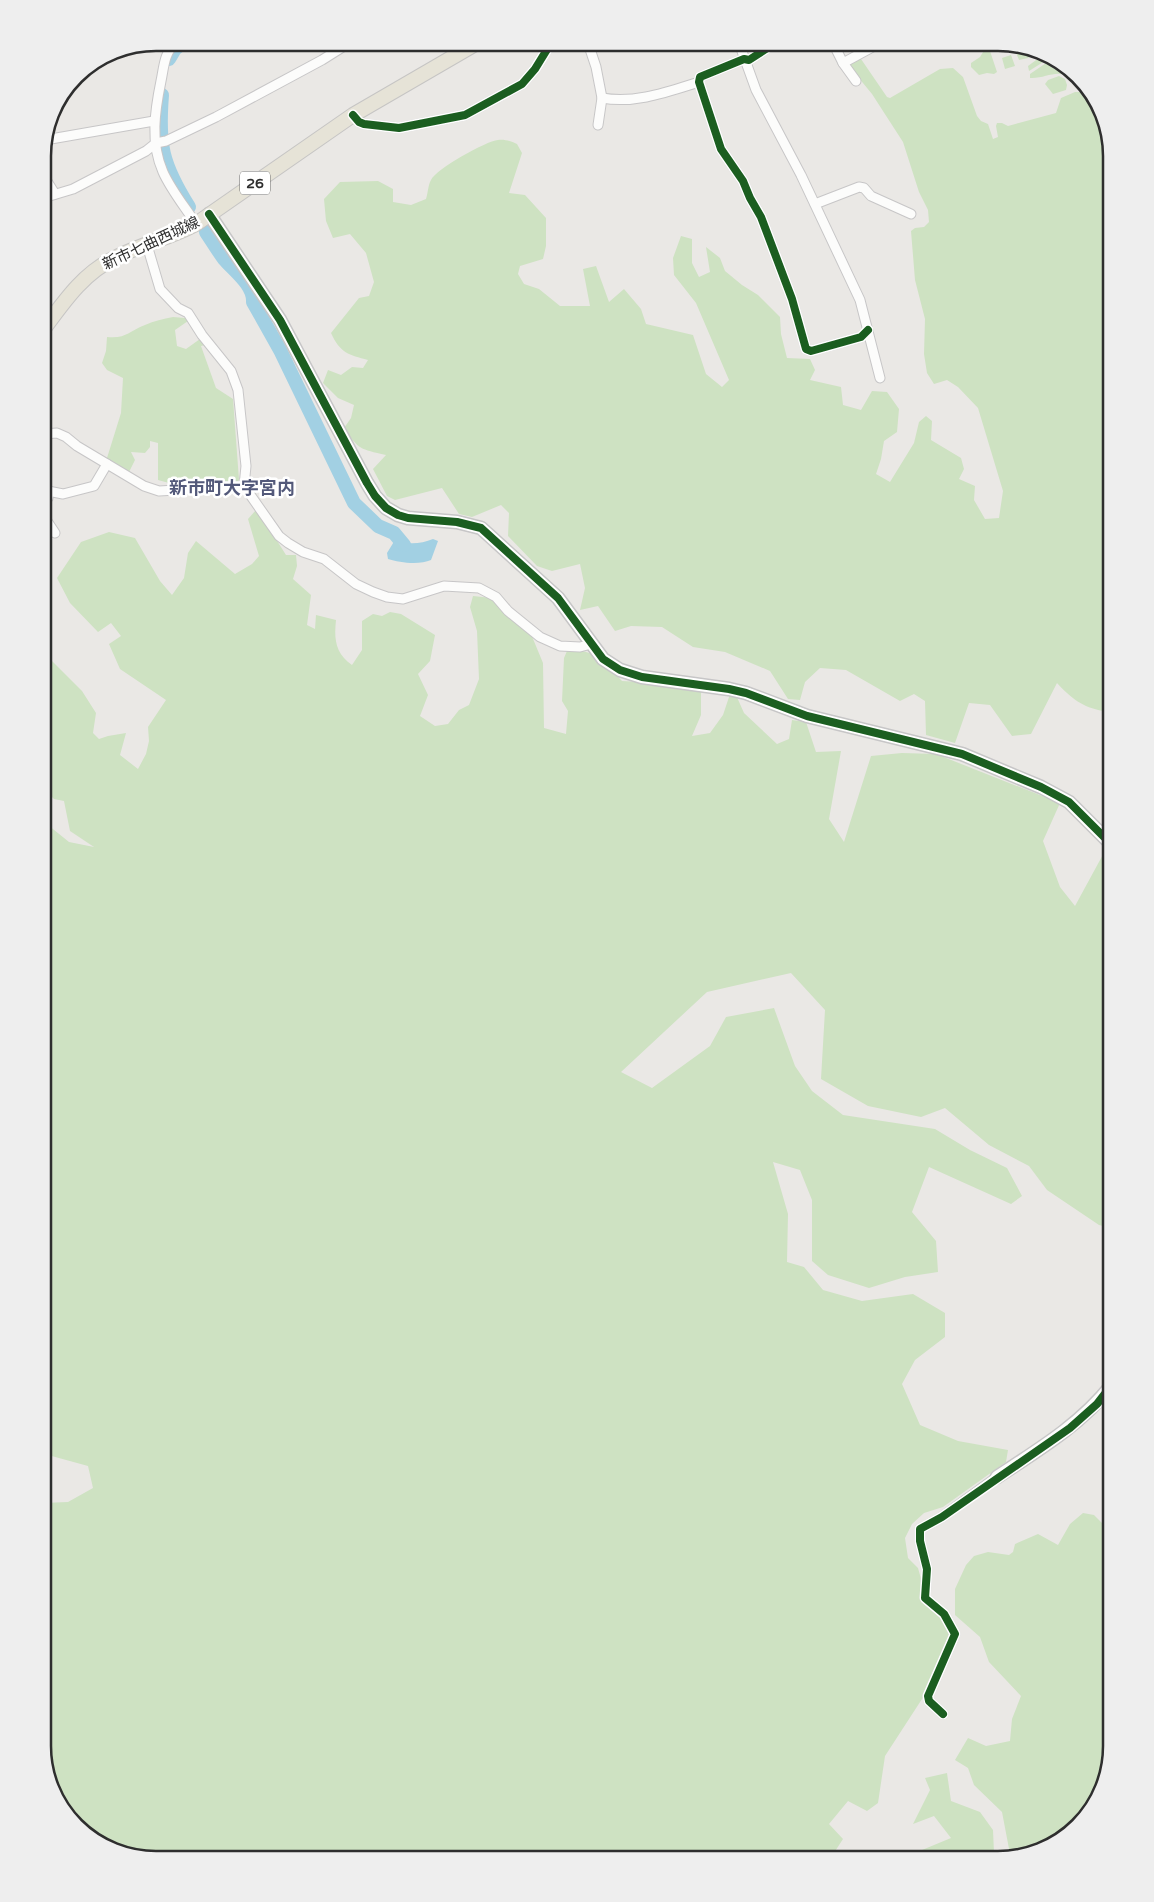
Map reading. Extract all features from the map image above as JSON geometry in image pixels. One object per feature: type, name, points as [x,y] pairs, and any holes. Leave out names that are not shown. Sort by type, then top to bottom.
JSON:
[{"type":"main road","name":"新市七曲西城線","points":[[51,320],[77,286],[96,269],[114,258],[196,224],[354,115],[463,51]]},
{"type":"street","points":[[168,51],[154,121],[159,142],[162,170],[196,224]]},
{"type":"street","points":[[51,195],[72,189],[159,142],[216,117],[336,51]]},
{"type":"street","points":[[354,115],[359,122],[364,124],[399,128],[465,115],[522,84],[535,69],[546,51]]},
{"type":"street","points":[[591,51],[602,98],[598,125]]},
{"type":"street","points":[[742,51],[756,90],[815,204],[860,300],[880,378]]},
{"type":"street","points":[[763,51],[749,60],[744,59],[700,77],[699,82],[721,148],[743,181],[761,217],[792,300],[806,349],[811,351],[861,337],[868,330]]},
{"type":"street","points":[[837,51],[856,81]]},
{"type":"street","points":[[844,63],[866,51]]},
{"type":"street","points":[[602,98],[610,100],[639,99],[699,82]]},
{"type":"street","points":[[53,139],[154,121]]},
{"type":"street","points":[[815,204],[859,187],[864,188],[871,196],[911,214]]},
{"type":"street","points":[[51,189],[54,194]]},
{"type":"street","points":[[209,214],[280,320],[375,496],[386,508],[408,518],[457,522],[481,528],[558,598],[576,620],[590,644],[603,659],[620,670],[642,677],[746,693],[807,716],[962,754],[1041,788],[1068,802],[1103,835]]},
{"type":"street","points":[[147,245],[160,289],[178,308],[188,313],[202,335],[231,371],[238,390],[246,466],[244,486],[279,536],[302,552],[324,558],[356,584],[387,597],[403,599],[444,586],[479,588],[496,596],[508,611],[540,637],[560,646],[590,644]]},
{"type":"street","points":[[51,434],[66,437],[144,486],[159,491],[244,486]]},
{"type":"street","points":[[51,492],[63,494],[94,486],[107,464]]},
{"type":"street","points":[[51,527],[55,533]]},
{"type":"street","points":[[943,1714],[929,1701],[928,1696],[955,1634],[944,1614],[925,1598],[927,1570],[920,1542],[920,1529],[942,1517],[1070,1428],[1103,1397]]},
{"type":"green space","points":[[984,51],[990,51],[997,72],[979,75],[971,67],[971,63],[980,57]]},
{"type":"green space","points":[[1016,53],[1030,57],[1028,58],[1019,60]]},
{"type":"green space","points":[[1011,55],[1015,66],[1005,69],[1002,58]]},
{"type":"green space","points":[[858,58],[861,59],[887,97],[890,98],[940,69],[953,68],[963,77],[977,116],[981,121],[988,124],[993,139],[998,137],[997,123],[1008,126],[1056,113],[1061,98],[1075,92],[1081,92],[1095,116],[1102,143],[1103,156],[1103,711],[1078,702],[1057,683],[1031,734],[1012,736],[990,705],[969,703],[955,743],[926,735],[925,701],[914,694],[900,701],[846,670],[820,668],[805,682],[800,700],[788,699],[770,671],[725,652],[693,647],[662,627],[631,626],[615,631],[598,606],[580,610],[585,588],[580,564],[552,571],[537,566],[508,536],[509,513],[501,505],[472,517],[459,514],[442,488],[395,500],[387,496],[373,469],[386,455],[365,450],[353,441],[344,428],[351,418],[354,405],[338,398],[323,383],[328,370],[341,375],[352,367],[363,368],[368,360],[346,352],[334,340],[331,333],[359,298],[369,296],[374,282],[366,253],[350,234],[333,238],[326,221],[324,199],[340,182],[378,181],[393,189],[393,202],[411,205],[426,199],[431,180],[442,169],[473,150],[492,142],[508,140],[517,144],[522,153],[509,193],[525,195],[546,218],[546,246],[543,259],[520,266],[518,274],[524,284],[539,289],[560,306],[590,306],[583,269],[596,266],[609,302],[624,289],[641,309],[646,324],[693,335],[706,374],[722,387],[729,380],[696,303],[674,275],[673,258],[681,236],[692,239],[692,263],[699,277],[710,272],[706,247],[720,258],[725,271],[758,295],[780,317],[781,334],[787,358],[810,359],[815,370],[810,380],[841,387],[843,405],[861,410],[872,391],[887,392],[899,409],[897,432],[884,441],[876,474],[890,482],[914,443],[919,422],[926,416],[932,421],[931,440],[961,458],[964,469],[959,479],[975,486],[974,500],[985,519],[999,518],[1003,491],[978,408],[958,387],[947,380],[934,384],[927,373],[924,354],[925,319],[915,280],[911,231],[915,228],[924,227],[929,222],[928,210],[919,192],[903,142],[872,94],[849,66],[850,63]]},
{"type":"green space","points":[[1037,59],[1044,62],[1029,71],[1028,66]]},
{"type":"green space","points":[[1046,63],[1064,75],[1030,78],[1030,74]]},
{"type":"green space","points":[[1059,76],[1065,79],[1066,90],[1053,94],[1045,84],[1048,80]]},
{"type":"green space","points":[[173,317],[185,318],[188,321],[175,330],[177,346],[186,349],[200,339],[205,345],[201,346],[216,388],[233,399],[239,480],[236,483],[180,486],[158,480],[158,443],[150,441],[150,447],[145,453],[131,452],[135,460],[129,472],[107,458],[121,413],[123,378],[107,370],[102,363],[106,351],[107,337],[123,336],[140,327]]},
{"type":"green space","points":[[257,509],[286,555],[296,555],[297,566],[293,579],[311,595],[307,625],[315,629],[316,615],[336,620],[335,633],[337,645],[342,656],[352,665],[362,650],[362,621],[373,614],[382,616],[390,612],[401,614],[435,635],[430,661],[418,674],[428,695],[420,716],[435,726],[448,724],[459,710],[469,705],[479,679],[477,631],[470,607],[473,596],[492,598],[531,634],[543,663],[544,728],[566,734],[568,711],[562,701],[564,658],[567,651],[585,651],[599,658],[622,681],[701,692],[701,715],[692,736],[710,733],[723,715],[730,694],[736,695],[744,713],[777,744],[789,739],[792,720],[806,722],[816,752],[841,751],[829,819],[844,842],[871,756],[902,753],[936,754],[1060,803],[1043,841],[1060,887],[1075,906],[1103,855],[1103,1226],[1047,1190],[1029,1166],[989,1145],[945,1108],[921,1117],[868,1106],[821,1079],[825,1010],[791,973],[707,992],[621,1072],[652,1088],[710,1046],[726,1017],[774,1008],[795,1066],[812,1091],[843,1115],[935,1129],[970,1150],[1007,1168],[1022,1196],[1011,1204],[929,1167],[912,1212],[936,1241],[938,1272],[905,1277],[869,1288],[828,1275],[812,1261],[812,1200],[800,1170],[773,1162],[788,1214],[787,1262],[804,1267],[823,1290],[862,1301],[913,1294],[945,1313],[945,1337],[915,1360],[902,1384],[920,1425],[958,1441],[1008,1450],[1006,1462],[943,1507],[924,1513],[912,1524],[905,1538],[908,1558],[918,1568],[923,1586],[923,1601],[942,1616],[952,1637],[922,1699],[885,1756],[878,1803],[867,1811],[848,1801],[829,1824],[843,1839],[835,1851],[150,1851],[123,1845],[98,1833],[77,1815],[59,1786],[52,1759],[51,1746],[51,1503],[68,1502],[93,1488],[88,1466],[51,1456],[51,827],[69,842],[94,847],[70,831],[64,801],[54,799],[51,796],[51,660],[82,691],[96,713],[93,733],[99,739],[126,733],[120,755],[138,769],[146,754],[149,741],[148,727],[166,700],[120,669],[109,644],[121,636],[111,623],[98,632],[70,603],[57,578],[81,542],[109,532],[135,538],[160,581],[172,595],[184,578],[188,553],[196,541],[235,574],[252,564],[259,556],[248,519]]},
{"type":"green space","points":[[1083,1513],[1094,1515],[1103,1524],[1102,1759],[1092,1792],[1077,1815],[1067,1825],[1044,1840],[1009,1850],[1002,1812],[974,1785],[968,1768],[955,1760],[968,1738],[986,1746],[1010,1741],[1012,1719],[1021,1696],[989,1662],[980,1637],[955,1615],[955,1589],[966,1565],[974,1556],[988,1552],[1009,1555],[1013,1552],[1015,1544],[1038,1534],[1058,1545],[1070,1524]]},
{"type":"green space","points":[[947,1773],[951,1801],[980,1812],[993,1830],[994,1851],[921,1851],[951,1838],[934,1816],[913,1824],[930,1790],[925,1778]]},
{"type":"water","points":[[433,539],[438,541],[431,560],[421,563],[410,563],[388,559],[387,553],[395,540],[404,543],[414,543]]},
{"type":"waterway","points":[[169,59],[174,51]]},
{"type":"waterway","points":[[162,95],[161,128],[164,154],[173,178],[189,207]]},
{"type":"waterway","points":[[206,232],[224,259],[247,284],[253,302],[280,350],[354,503],[378,526],[394,533],[404,545]]},
{"type":"cycle path","points":[[353,115],[359,122],[364,124],[399,128],[465,115],[522,84],[535,69],[546,51]]},
{"type":"cycle path","points":[[763,51],[749,60],[744,59],[700,77],[699,82],[721,149],[743,181],[761,217],[792,299],[806,349],[811,351],[861,337],[868,330]]},
{"type":"cycle path","points":[[209,214],[280,320],[375,496],[386,508],[398,515],[408,518],[457,522],[481,528],[558,598],[603,659],[620,670],[642,677],[746,693],[807,716],[962,754],[1041,787],[1069,802],[1103,836]]},
{"type":"cycle path","points":[[943,1714],[929,1701],[928,1696],[955,1634],[944,1614],[925,1598],[927,1569],[920,1541],[920,1529],[942,1517],[1070,1428],[1103,1396]]},
{"type":"district","name":"新市町大字宮内","points":[[232,488]]}]
